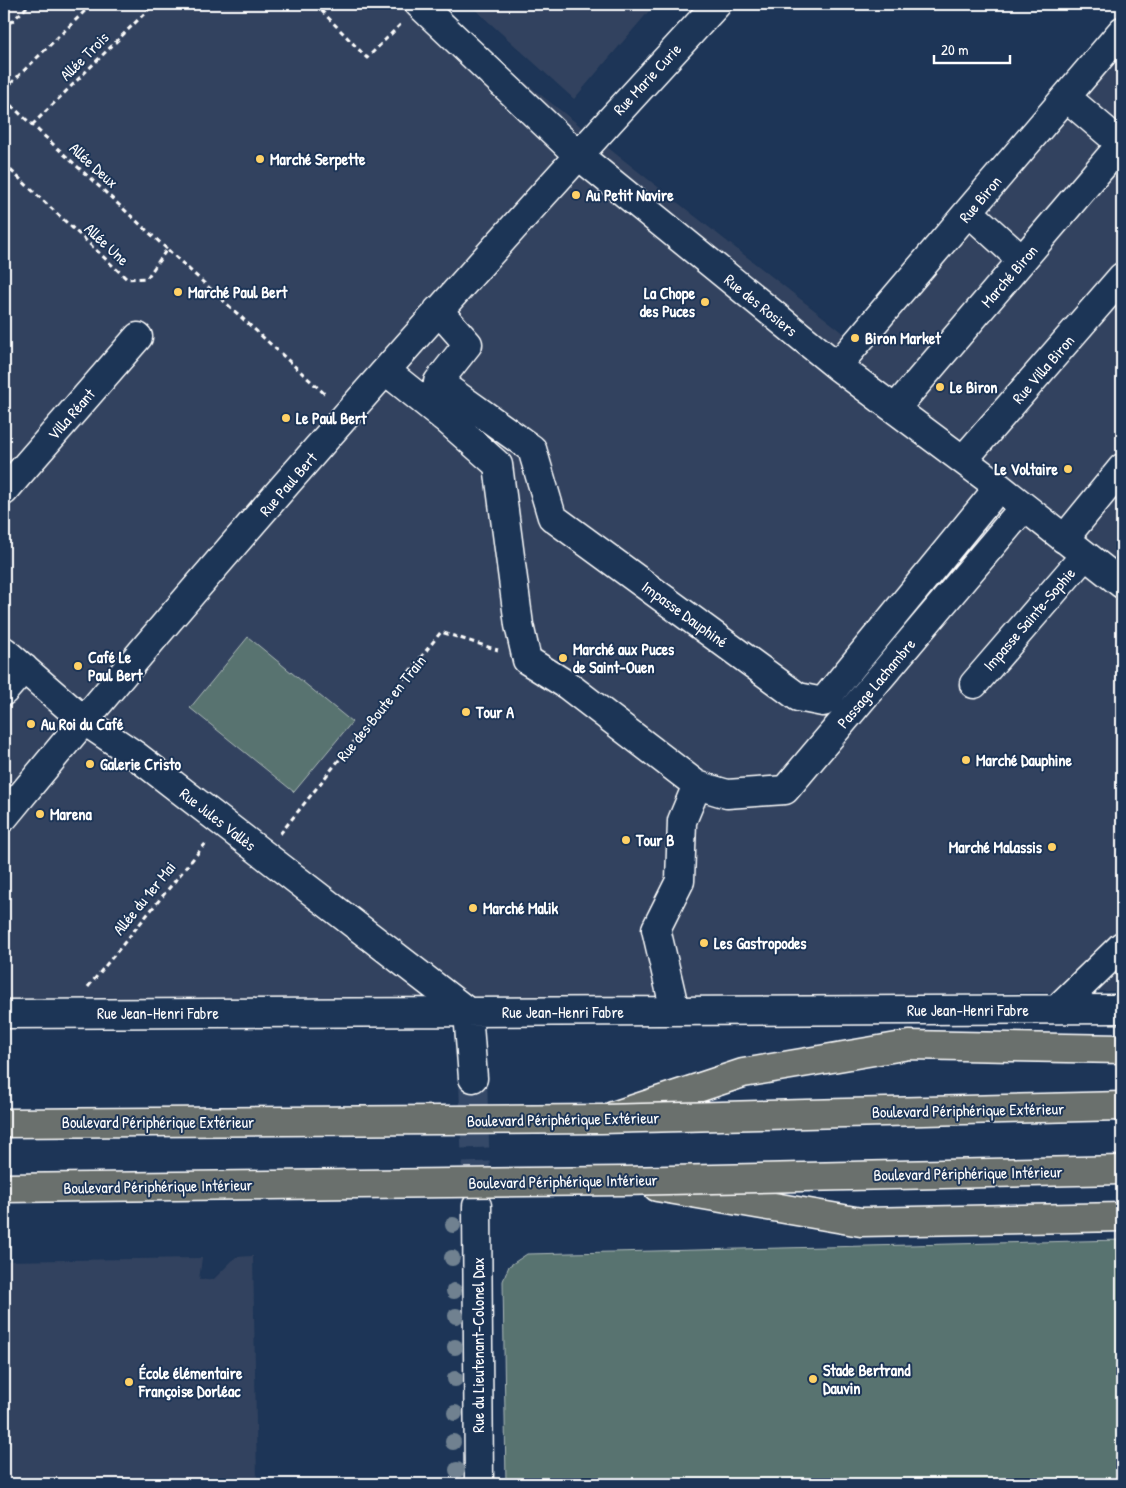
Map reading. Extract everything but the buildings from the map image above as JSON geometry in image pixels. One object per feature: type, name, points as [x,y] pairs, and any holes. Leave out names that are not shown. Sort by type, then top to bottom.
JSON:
[{"type":"highway","points":[[602,1119],[743,1073],[909,1045],[1122,1049]]},
{"type":"highway","name":"Boulevard Périphérique Extérieur","points":[[4,1123],[602,1119],[1122,1106]]},
{"type":"highway","name":"Boulevard Périphérique Intérieur","points":[[4,1188],[623,1181],[1122,1170]]},
{"type":"highway","points":[[623,1181],[861,1222],[1122,1217]]},
{"type":"street","name":"Rue des Rosiers","points":[[419,4],[578,155],[837,366],[1024,506],[1122,584]]},
{"type":"street","name":"Rue Marie Curie","points":[[578,155],[716,4]]},
{"type":"street","name":"Rue Biron","points":[[837,366],[1122,31]]},
{"type":"street","points":[[1066,97],[1122,144]]},
{"type":"street","name":"Marché Biron","points":[[895,409],[1122,144]]},
{"type":"street","name":"Rue Paul Bert","points":[[4,817],[83,720],[438,310],[578,155]]},
{"type":"street","points":[[969,212],[1022,260]]},
{"type":"street","name":"Rue Villa Biron","points":[[963,460],[1122,277]]},
{"type":"street","name":"Impasse Dauphiné","points":[[438,310],[468,344],[438,382],[532,450],[552,517],[798,697],[823,702],[999,487]]},
{"type":"street","name":"Villa Réant","points":[[4,491],[138,337]]},
{"type":"street","points":[[386,371],[446,419],[498,466],[519,625],[527,660],[567,685],[697,786],[682,820],[680,881],[656,928],[674,1011]]},
{"type":"street","name":"Impasse Sainte-Sophie","points":[[974,684],[1074,547],[1122,468]]},
{"type":"street","name":"Passage Lachambre","points":[[697,786],[727,794],[785,790],[1024,506]]},
{"type":"street","name":"Rue Jules Vallès","points":[[4,651],[83,720],[135,755],[468,1012]]},
{"type":"street","points":[[4,691],[24,668]]},
{"type":"street","points":[[1058,1009],[1122,946]]},
{"type":"street","name":"Rue Jean-Henri Fabre","points":[[4,1014],[1122,1009]]},
{"type":"street","points":[[468,1012],[473,1078]]},
{"type":"street","name":"Rue du Lieutenant-Colonel Dax","points":[[477,1206],[480,1484]]},
{"type":"path","points":[[4,29],[30,4]]},
{"type":"path","points":[[4,90],[92,4]]},
{"type":"path","name":"Allée Trois","points":[[32,125],[154,4]]},
{"type":"path","points":[[314,4],[367,58],[419,4]]},
{"type":"path","name":"Allée Deux","points":[[4,99],[167,249]]},
{"type":"path","name":"Allée Une","points":[[4,164],[127,279],[146,278],[167,249]]},
{"type":"path","points":[[167,249],[348,415]]},
{"type":"path","name":"Rue des Boute en Train","points":[[264,854],[441,632],[527,660]]},
{"type":"path","name":"Allée du 1er Mai","points":[[85,990],[222,823]]},
{"type":"shaded area","name":"Marché aux Puces de Saint-Ouen","points":[[4,4],[440,4],[518,77],[846,335],[1122,12],[1122,991],[4,1012]]},
{"type":"shaded area","points":[[469,4],[655,4],[574,99]]},
{"type":"shaded area","name":"École élémentaire Françoise Dorléac","points":[[253,1256],[257,1484],[4,1484],[4,1261],[202,1258],[199,1280],[214,1279],[236,1257]]},
{"type":"green space","points":[[248,637],[352,722],[294,792],[190,708]]},
{"type":"green space","name":"Stade Bertrand Dauvin","points":[[1122,1240],[1122,1484],[506,1484],[503,1281],[509,1266],[527,1254]]},
{"type":"tunnel","points":[[473,1078],[477,1206]]},
{"type":"place","name":"Marché Serpette","points":[[260,159]]},
{"type":"place","name":"Au Petit Navire","points":[[576,195]]},
{"type":"place","name":"Marché Paul Bert","points":[[178,292]]},
{"type":"place","name":"La Chope des Puces","points":[[705,302]]},
{"type":"place","name":"Biron Market","points":[[855,338]]},
{"type":"place","name":"Le Biron","points":[[940,387]]},
{"type":"place","name":"Le Paul Bert","points":[[286,418]]},
{"type":"place","name":"Le Voltaire","points":[[1068,469]]},
{"type":"place","name":"Marché aux Puces de Saint-Ouen","points":[[563,658]]},
{"type":"place","name":"Café Le Paul Bert","points":[[78,666]]},
{"type":"place","name":"Tour A","points":[[466,712]]},
{"type":"place","name":"Au Roi du Café","points":[[31,724]]},
{"type":"place","name":"Marché Dauphine","points":[[966,760]]},
{"type":"place","name":"Galerie Cristo","points":[[90,764]]},
{"type":"place","name":"Marena","points":[[40,814]]},
{"type":"place","name":"Tour B","points":[[626,840]]},
{"type":"place","name":"Marché Malassis","points":[[1052,847]]},
{"type":"place","name":"Marché Malik","points":[[473,908]]},
{"type":"place","name":"Les Gastropodes","points":[[704,943]]},
{"type":"place","name":"Stade Bertrand Dauvin","points":[[813,1379]]},
{"type":"place","name":"École élémentaire Françoise Dorléac","points":[[129,1382]]}]
